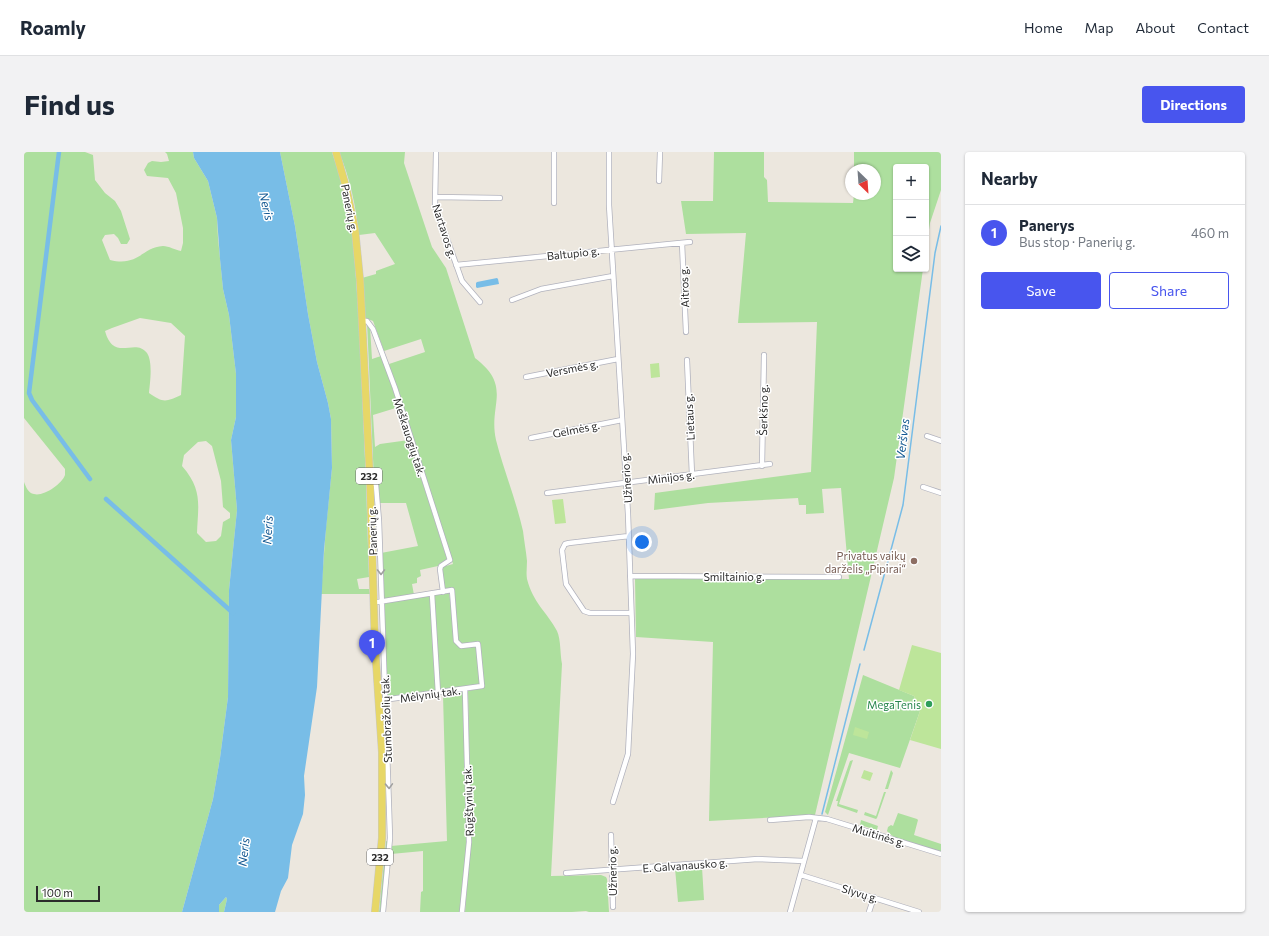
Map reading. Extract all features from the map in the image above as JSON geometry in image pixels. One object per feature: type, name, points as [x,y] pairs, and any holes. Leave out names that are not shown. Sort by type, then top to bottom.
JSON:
[{"type":"main road","name":"Panerių g.","points":[[336,152],[346,187],[355,229],[358,259],[378,602],[382,700],[382,822],[375,912]]},
{"type":"street","name":"Nartavos g.","points":[[436,152],[435,204],[462,281],[480,302]]},
{"type":"street","points":[[554,152],[554,203]]},
{"type":"street","name":"Užnerio g.","points":[[608,152],[611,249],[626,483],[633,654],[628,754],[613,802]]},
{"type":"street","points":[[660,152],[660,181]]},
{"type":"street","points":[[435,198],[500,198]]},
{"type":"street","name":"Baltupio g.","points":[[456,265],[690,242]]},
{"type":"street","name":"Aitros g.","points":[[682,243],[686,332]]},
{"type":"street","points":[[512,300],[541,289],[613,276]]},
{"type":"street","name":"Meškauogių tak.","points":[[362,321],[367,321],[373,329],[395,388],[450,560],[441,566],[440,569],[443,592]]},
{"type":"street","name":"Šerkšno g.","points":[[762,466],[764,355]]},
{"type":"street","name":"Versmės g.","points":[[526,378],[618,359]]},
{"type":"street","name":"Lietaus g.","points":[[686,360],[692,475]]},
{"type":"street","name":"Gelmės g.","points":[[531,438],[622,420]]},
{"type":"street","points":[[927,436],[941,441]]},
{"type":"street","name":"Minijos g.","points":[[547,493],[770,464]]},
{"type":"street","points":[[923,487],[941,494]]},
{"type":"street","points":[[628,536],[569,543],[565,544],[562,550],[566,584],[584,611],[590,613],[631,612]]},
{"type":"street","name":"Smiltainio g.","points":[[630,576],[839,577]]},
{"type":"street","name":"Mėlynių tak.","points":[[382,700],[482,686],[478,644],[461,646],[456,641],[452,590],[443,592]]},
{"type":"street","points":[[378,602],[443,592]]},
{"type":"street","points":[[432,594],[438,693]]},
{"type":"street","name":"Rūgštynių tak.","points":[[462,912],[469,842],[465,689]]},
{"type":"street","name":"Stumbražolių tak.","points":[[382,700],[390,838],[384,912]]},
{"type":"street","name":"Muitinės g.","points":[[770,820],[810,817],[830,820],[941,854]]},
{"type":"street","points":[[790,912],[816,818]]},
{"type":"street","name":"Užnerio g.","points":[[611,835],[613,907]]},
{"type":"street","name":"E. Galvanausko g.","points":[[566,873],[758,859],[804,861]]},
{"type":"street","name":"Slyvų g.","points":[[801,875],[919,912]]},
{"type":"street","points":[[869,912],[874,897]]},
{"type":"green space","points":[[24,152],[85,152],[93,155],[95,180],[105,193],[115,201],[121,211],[130,239],[127,244],[121,244],[114,234],[105,235],[102,240],[110,260],[128,261],[156,247],[165,246],[181,251],[183,243],[183,228],[176,193],[168,178],[147,176],[144,170],[148,163],[152,161],[169,161],[165,152],[193,152],[194,158],[208,181],[217,218],[223,289],[229,315],[236,374],[236,417],[231,440],[237,510],[229,590],[228,697],[220,758],[213,799],[182,912],[24,912],[24,482],[30,492],[34,494],[42,494],[52,489],[63,479],[65,469],[24,418]],"holes":[[[140,318],[171,323],[185,336],[181,395],[172,399],[161,400],[149,393],[151,367],[147,353],[137,347],[119,348],[114,346],[109,340],[105,331]],[[206,441],[212,446],[221,481],[223,507],[230,513],[230,518],[223,522],[221,536],[216,541],[206,542],[197,533],[198,498],[196,490],[189,475],[182,466],[184,455],[198,442]]]},
{"type":"green space","points":[[280,152],[332,152],[341,180],[353,237],[359,320],[369,577],[357,579],[359,589],[369,589],[370,594],[321,594],[332,468],[331,419],[317,362],[308,314],[295,226]]},
{"type":"green space","points":[[339,152],[405,152],[404,163],[432,247],[446,268],[475,358],[486,368],[493,378],[497,396],[494,427],[496,440],[523,531],[527,561],[527,579],[536,601],[557,631],[560,643],[562,664],[551,876],[601,875],[606,877],[609,912],[465,912],[471,834],[468,691],[483,687],[479,642],[460,644],[458,642],[453,588],[444,590],[442,567],[453,564],[389,364],[425,352],[421,339],[384,351],[373,321],[363,317],[362,278],[376,274],[376,271],[395,264],[375,233],[359,235],[352,193]]},
{"type":"green space","points":[[714,152],[764,152],[764,177],[767,180],[768,202],[853,203],[853,200],[881,200],[881,164],[854,164],[854,152],[941,152],[941,190],[929,230],[929,164],[893,164],[893,272],[923,272],[894,478],[815,815],[709,821],[713,642],[636,637],[635,578],[849,579],[841,488],[822,489],[824,513],[806,514],[806,505],[799,505],[798,498],[708,503],[654,510],[655,493],[811,472],[817,322],[738,323],[746,233],[686,234],[681,201],[713,201]]},
{"type":"green space","points":[[367,322],[370,327],[372,359],[381,356],[399,407],[373,415],[375,447],[380,444],[409,440],[447,559],[438,566],[420,570],[421,576],[417,578],[417,583],[412,584],[414,595],[383,600],[381,553],[418,546],[406,503],[379,503],[376,482],[374,481]]},
{"type":"green space","points":[[659,363],[660,377],[651,378],[650,364]]},
{"type":"green space","points":[[375,486],[380,562],[377,553]]},
{"type":"green space","points":[[563,499],[566,523],[555,524],[552,500]]},
{"type":"green space","points":[[449,592],[456,644],[476,645],[480,686],[439,692],[434,595]]},
{"type":"green space","points":[[430,595],[437,692],[387,698],[383,603]]},
{"type":"green space","name":"MegaTenis","points":[[912,645],[941,653],[941,749],[910,740],[920,711],[914,696],[899,690]]},
{"type":"green space","points":[[863,675],[914,696],[920,711],[900,768],[849,753],[828,815],[825,812]]},
{"type":"green space","points":[[464,692],[468,846],[461,912],[420,912],[421,892],[423,891],[423,851],[391,854],[391,846],[447,841],[443,695]]},
{"type":"green space","points":[[855,727],[869,732],[867,739],[853,735]]},
{"type":"green space","points":[[853,760],[839,804],[858,810],[857,813],[837,806],[838,801],[836,801],[850,761]]},
{"type":"green space","points":[[864,770],[873,773],[870,781],[861,778]]},
{"type":"green space","points":[[891,770],[893,773],[888,789],[885,789]]},
{"type":"green space","points":[[884,792],[886,792],[877,818],[864,815],[865,812],[876,816]]},
{"type":"green space","points":[[898,813],[917,819],[914,835],[941,844],[941,852],[912,844],[891,835],[887,831],[888,827],[891,825],[893,826]]},
{"type":"green space","points":[[861,820],[878,826],[877,830],[860,825]]},
{"type":"green space","points":[[386,841],[388,842],[381,912],[379,912]]},
{"type":"green space","points":[[702,867],[704,900],[678,902],[675,868]]},
{"type":"green space","points":[[226,897],[227,899],[224,912],[219,912],[219,905]]},
{"type":"water","name":"Neris","points":[[193,152],[280,152],[295,226],[308,314],[317,362],[331,419],[332,468],[324,550],[317,687],[304,776],[305,795],[303,814],[292,845],[288,878],[281,891],[275,912],[224,912],[227,899],[226,897],[219,905],[219,912],[182,912],[213,799],[220,758],[228,697],[229,590],[237,510],[231,440],[236,417],[236,374],[229,315],[223,289],[217,218],[208,181],[194,158]]},
{"type":"water","points":[[497,278],[499,284],[476,287],[477,282]]},
{"type":"waterway","points":[[59,152],[29,393],[32,400],[90,479]]},
{"type":"waterway","name":"Veršvas","points":[[864,650],[903,505],[935,253],[941,226]]},
{"type":"waterway","points":[[106,499],[233,613]]},
{"type":"waterway","points":[[822,814],[860,664]]},
{"type":"place","name":"Privatus vaikų darželis „Pipirai“","points":[[914,561]]},
{"type":"place","name":"Panerys","points":[[372,663]]},
{"type":"place","name":"MegaTenis","points":[[929,704]]}]
